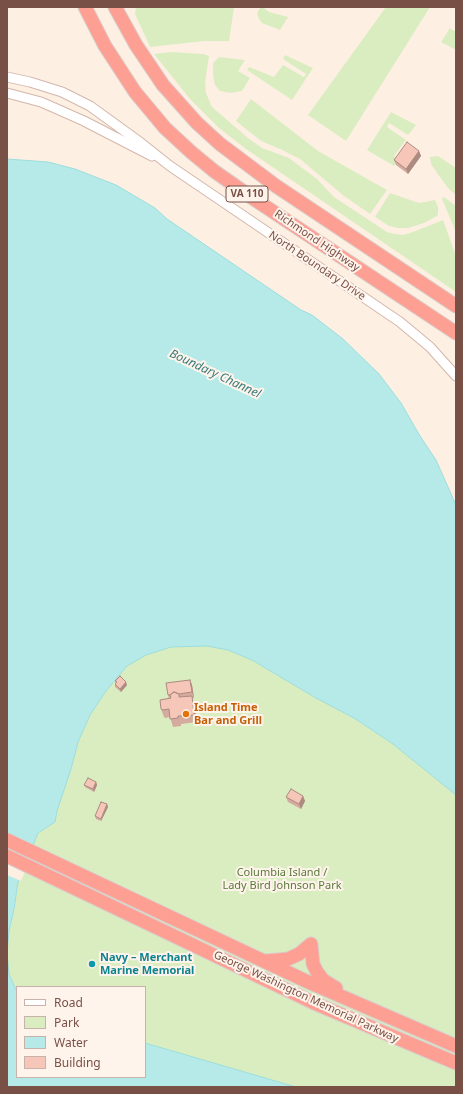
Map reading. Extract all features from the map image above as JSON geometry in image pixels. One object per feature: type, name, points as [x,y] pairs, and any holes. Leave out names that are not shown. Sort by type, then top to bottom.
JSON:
[{"type":"highway","name":"Richmond Highway","points":[[85,7],[105,46],[135,92],[165,128],[191,152],[214,171],[254,199],[456,333]]},
{"type":"highway","name":"VA 110","points":[[115,7],[136,44],[163,85],[197,123],[220,144],[276,186],[456,306]]},
{"type":"highway","name":"George Washington Memorial Parkway","points":[[7,840],[261,960],[456,1046]]},
{"type":"highway","name":"George Washington Memorial Parkway","points":[[7,856],[314,1003],[456,1063]]},
{"type":"highway","points":[[261,960],[275,961],[288,959],[299,954],[311,944],[313,964],[320,977],[328,984],[377,1012]]},
{"type":"street","name":"North Boundary Drive","points":[[7,78],[30,82],[62,92],[90,106],[170,166],[400,322],[430,347],[456,376]]},
{"type":"street","name":"North Boundary Drive","points":[[7,93],[41,102],[84,121],[170,166]]},
{"type":"green space","points":[[136,7],[236,7],[234,8],[229,41],[204,41],[150,47],[135,14]]},
{"type":"green space","points":[[386,7],[430,7],[346,141],[308,115]]},
{"type":"green space","points":[[260,8],[264,8],[269,12],[288,17],[280,30],[262,23],[257,13]]},
{"type":"green space","points":[[450,28],[456,32],[456,50],[441,42]]},
{"type":"green space","points":[[171,52],[203,54],[209,56],[205,82],[206,93],[212,107],[262,148],[289,158],[317,179],[334,197],[387,232],[403,235],[443,220],[456,256],[456,292],[246,149],[219,128],[190,99],[154,54]]},
{"type":"green space","points":[[285,55],[313,68],[292,100],[247,70],[249,67],[274,77],[283,65],[304,77],[306,74],[283,59]]},
{"type":"green space","points":[[219,57],[245,60],[238,71],[250,78],[242,91],[230,93],[220,91],[215,85],[213,63]]},
{"type":"green space","points":[[251,99],[318,151],[387,190],[370,214],[344,196],[300,159],[261,141],[236,121]]},
{"type":"green space","points":[[391,112],[416,125],[408,135],[389,123],[387,127],[406,140],[394,156],[399,159],[394,166],[367,150]]},
{"type":"green space","points":[[438,156],[456,168],[456,195],[448,188],[431,164],[430,157]]},
{"type":"green space","points":[[390,193],[419,203],[435,200],[438,207],[438,214],[424,223],[408,228],[389,226],[375,217]]},
{"type":"green space","points":[[444,197],[456,206],[456,232],[442,199]]},
{"type":"green space","name":"Columbia Island / Lady Bird Johnson Park","points":[[207,646],[228,650],[252,660],[316,698],[354,718],[393,744],[456,795],[456,1087],[296,1087],[146,1043],[146,986],[16,986],[16,990],[9,974],[7,953],[9,931],[18,882],[38,833],[55,822],[78,742],[90,715],[106,691],[127,666],[146,655],[171,647]]},
{"type":"water","name":"Boundary Channel","points":[[7,159],[48,162],[75,169],[116,185],[155,208],[167,219],[301,310],[312,315],[343,339],[379,374],[401,403],[436,460],[456,505],[456,795],[393,744],[354,718],[316,698],[252,660],[228,650],[207,646],[171,647],[146,655],[127,666],[106,691],[90,715],[78,742],[55,822],[38,833],[18,882],[9,931],[7,953]]},
{"type":"water","points":[[7,953],[9,974],[16,990],[16,1078],[146,1078],[146,1043],[296,1087],[7,1087]]},
{"type":"pier","points":[[7,833],[35,846],[21,881],[7,875]]},
{"type":"building","points":[[407,142],[419,151],[406,169],[394,160]]},
{"type":"building","points":[[120,676],[126,682],[120,689],[115,684],[117,682],[115,681]]},
{"type":"building","points":[[190,680],[192,692],[179,694],[174,692],[168,695],[166,683]]},
{"type":"building","points":[[174,692],[179,694],[179,697],[192,696],[194,715],[178,716],[178,718],[170,719],[169,709],[161,709],[160,700],[171,698],[170,695]]},
{"type":"building","points":[[88,778],[96,782],[93,789],[84,785]]},
{"type":"building","points":[[291,789],[303,796],[299,804],[286,797]]},
{"type":"building","points":[[101,802],[107,804],[101,819],[95,816]]},
{"type":"place","name":"Island Time Bar and Grill","points":[[186,714]]},
{"type":"place","name":"Navy – Merchant Marine Memorial","points":[[92,964]]}]
